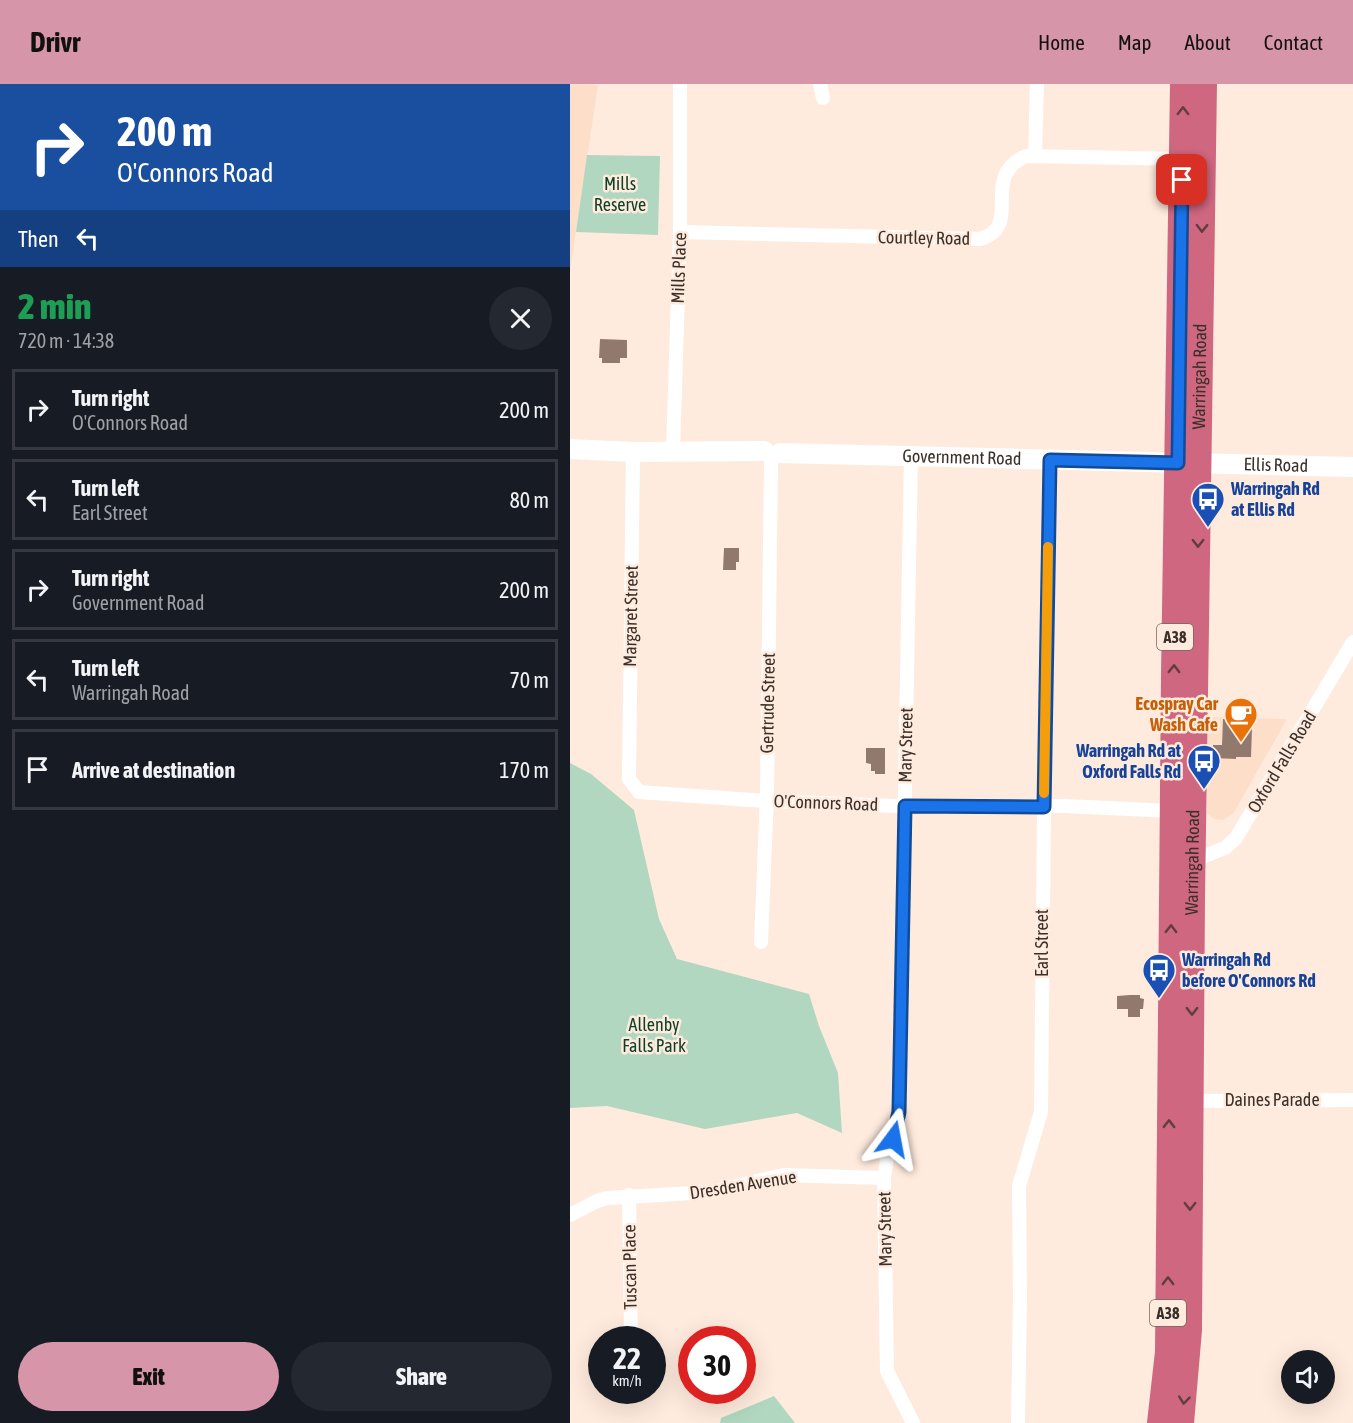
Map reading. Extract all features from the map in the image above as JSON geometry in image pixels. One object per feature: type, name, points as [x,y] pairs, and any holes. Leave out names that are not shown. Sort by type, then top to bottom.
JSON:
[{"type":"highway","name":"Warringah Road","points":[[1181,1423],[1189,1330],[1192,861],[1189,463],[1182,159],[1183,84]]},
{"type":"highway","name":"Warringah Road","points":[[1160,1423],[1168,1352],[1173,811],[1204,84]]},
{"type":"street","name":"Mills Place","points":[[673,452],[680,232],[680,84]]},
{"type":"street","points":[[1035,156],[1037,84]]},
{"type":"street","name":"Courtley Road","points":[[680,232],[980,239],[991,235],[997,229],[1001,221],[1004,177],[1010,166],[1026,156],[1182,159]]},
{"type":"street","name":"Government Road","points":[[570,449],[772,456],[911,456],[1189,463]]},
{"type":"street","name":"Margaret Street","points":[[629,779],[633,452]]},
{"type":"street","name":"Gertrude Street","points":[[761,942],[766,801],[772,456]]},
{"type":"street","name":"Mary Street","points":[[911,456],[899,1118],[884,1178],[887,1371],[913,1423]]},
{"type":"street","name":"Earl Street","points":[[1018,1423],[1019,1186],[1041,1112],[1050,460]]},
{"type":"street","name":"Ellis Road","points":[[1189,463],[1353,467]]},
{"type":"street","name":"Oxford Falls Road","points":[[1192,861],[1225,848],[1236,838],[1353,642]]},
{"type":"street","name":"O'Connors Road","points":[[629,779],[639,792],[766,801],[905,806],[1064,806],[1173,811]]},
{"type":"street","name":"Daines Parade","points":[[1191,1101],[1353,1100]]},
{"type":"street","name":"Dresden Avenue","points":[[570,1215],[607,1198],[711,1192],[783,1175],[884,1178]]},
{"type":"street","name":"Tuscan Place","points":[[629,1195],[631,1326]]},
{"type":"shaded area","points":[[570,84],[598,85],[570,271]]},
{"type":"shaded area","name":"Ecospray Car Wash Cafe","points":[[1208,717],[1287,719],[1233,814],[1223,820],[1214,819],[1207,813]]},
{"type":"green space","name":"Mills Reserve","points":[[587,155],[660,156],[658,235],[576,232]]},
{"type":"green space","name":"Allenby Falls Park","points":[[570,763],[591,774],[634,810],[659,919],[677,959],[809,994],[838,1073],[842,1133],[797,1113],[705,1129],[607,1106],[570,1108]]},
{"type":"green space","points":[[774,1396],[795,1423],[720,1423],[721,1418]]},
{"type":"building","points":[[600,339],[627,340],[627,358],[620,358],[620,363],[602,363],[602,358],[599,358]]},
{"type":"building","points":[[724,548],[739,548],[739,562],[736,562],[736,570],[723,570]]},
{"type":"building","points":[[1223,719],[1236,720],[1235,728],[1252,729],[1251,757],[1213,758],[1213,745],[1222,745]]},
{"type":"building","points":[[866,748],[885,748],[885,774],[875,774],[875,771],[871,771],[871,764],[866,763]]},
{"type":"building","points":[[1140,995],[1140,998],[1144,999],[1140,1017],[1128,1017],[1128,1009],[1117,1009],[1117,996]]},
{"type":"slow traffic","points":[[1044,793],[1048,547]]},
{"type":"place","name":"Warringah Rd at Ellis Rd","points":[[1208,528]]},
{"type":"place","name":"Ecospray Car Wash Cafe","points":[[1241,743]]},
{"type":"place","name":"Warringah Rd at Oxford Falls Rd","points":[[1204,790]]},
{"type":"place","name":"Warringah Rd before O'Connors Rd","points":[[1159,999]]},
{"type":"route","points":[[893,1139],[899,1118],[905,806],[1044,807],[1050,460],[1178,463],[1182,180]]}]
